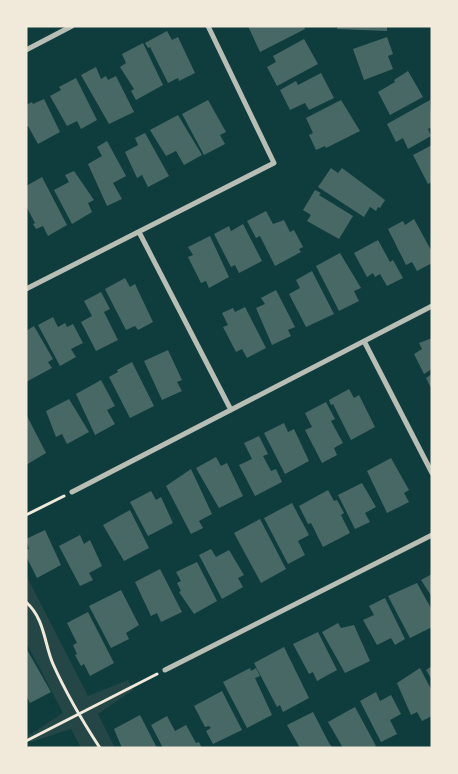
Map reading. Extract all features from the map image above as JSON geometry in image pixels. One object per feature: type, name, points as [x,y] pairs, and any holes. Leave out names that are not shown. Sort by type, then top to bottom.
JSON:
[{"type":"street","points":[[26,50],[72,26]]},
{"type":"street","points":[[26,289],[274,163],[208,26]]},
{"type":"street","points":[[138,232],[231,410]]},
{"type":"street","points":[[72,492],[432,306]]},
{"type":"street","points":[[364,341],[432,473]]},
{"type":"street","points":[[164,670],[432,535]]},
{"type":"path","points":[[26,515],[72,492]]},
{"type":"path","points":[[26,602],[33,608],[40,622],[52,663],[100,748]]},
{"type":"path","points":[[26,741],[164,670]]},
{"type":"shaded area","points":[[26,575],[88,696],[128,680],[133,690],[98,714],[115,748],[81,748],[71,729],[31,742],[28,736],[63,713],[26,642]]},
{"type":"building","points":[[248,26],[304,26],[305,29],[260,52]]},
{"type":"building","points":[[338,26],[387,26],[387,31],[337,29]]},
{"type":"building","points":[[167,31],[172,40],[178,37],[195,73],[179,81],[178,78],[168,83],[150,47],[148,48],[145,43]]},
{"type":"building","points":[[387,37],[393,54],[388,56],[393,69],[364,80],[353,49]]},
{"type":"building","points":[[304,39],[318,64],[277,86],[267,67],[276,62],[273,56]]},
{"type":"building","points":[[143,43],[163,85],[136,100],[131,91],[134,89],[120,67],[126,63],[122,54]]},
{"type":"building","points":[[96,67],[101,79],[106,76],[108,80],[116,76],[134,112],[109,124],[81,75]]},
{"type":"building","points":[[408,71],[423,97],[390,115],[378,92],[395,82],[394,80]]},
{"type":"building","points":[[321,73],[334,98],[309,110],[305,103],[290,110],[280,90],[296,81],[298,85]]},
{"type":"building","points":[[76,78],[97,120],[81,129],[77,121],[67,126],[50,96],[61,90],[59,87]]},
{"type":"building","points":[[44,99],[60,132],[38,144],[28,126],[26,127],[26,105]]},
{"type":"building","points":[[208,100],[226,132],[220,135],[225,144],[204,155],[182,114]]},
{"type":"building","points":[[341,100],[360,131],[326,148],[325,146],[316,150],[309,135],[313,133],[306,118]]},
{"type":"building","points":[[430,100],[432,127],[428,129],[431,136],[408,149],[403,138],[396,142],[387,124]]},
{"type":"building","points":[[178,115],[202,155],[184,165],[176,151],[166,156],[150,130]]},
{"type":"building","points":[[145,133],[169,176],[148,187],[142,175],[137,178],[125,152],[138,145],[135,138]]},
{"type":"building","points":[[107,141],[126,176],[113,183],[122,199],[107,206],[88,164],[102,156],[97,147]]},
{"type":"building","points":[[432,145],[432,182],[428,184],[413,155]]},
{"type":"building","points":[[331,168],[338,173],[342,168],[385,200],[380,208],[378,207],[376,211],[370,207],[364,217],[318,187]]},
{"type":"building","points":[[74,171],[94,200],[88,203],[92,212],[72,224],[54,190],[69,182],[65,175]]},
{"type":"building","points":[[42,177],[67,225],[48,236],[43,226],[36,229],[26,206],[26,186]]},
{"type":"building","points":[[315,190],[321,193],[319,195],[353,216],[339,239],[307,221],[311,215],[303,210]]},
{"type":"building","points":[[266,211],[273,224],[284,220],[290,232],[294,230],[303,247],[299,249],[301,252],[275,266],[260,236],[256,238],[247,221]]},
{"type":"building","points":[[414,219],[432,252],[432,263],[417,271],[412,262],[406,265],[388,229],[403,221],[405,225]]},
{"type":"building","points":[[243,224],[262,261],[239,273],[235,265],[231,267],[214,234],[229,226],[231,231]]},
{"type":"building","points":[[210,236],[229,277],[209,288],[206,281],[201,283],[188,257],[193,255],[188,247]]},
{"type":"building","points":[[378,240],[390,262],[393,260],[403,278],[387,286],[380,274],[375,277],[373,273],[367,277],[354,253]]},
{"type":"building","points":[[340,253],[361,288],[354,291],[359,301],[339,311],[316,266]]},
{"type":"building","points":[[312,271],[334,314],[306,327],[289,294],[300,288],[296,280]]},
{"type":"building","points":[[125,278],[130,287],[135,284],[153,322],[138,330],[135,326],[126,330],[105,289]]},
{"type":"building","points":[[276,290],[295,327],[288,330],[291,336],[272,345],[256,308],[265,304],[261,298]]},
{"type":"building","points":[[101,292],[110,309],[104,312],[118,340],[96,351],[81,322],[92,316],[84,301]]},
{"type":"building","points":[[245,307],[266,348],[247,358],[242,349],[236,352],[223,327],[228,325],[222,313],[233,308],[235,312]]},
{"type":"building","points":[[53,317],[58,327],[65,323],[67,327],[73,324],[83,343],[71,349],[76,357],[60,366],[38,325]]},
{"type":"building","points":[[34,326],[53,359],[48,362],[52,368],[26,382],[26,331]]},
{"type":"building","points":[[432,338],[432,369],[424,374],[414,354],[422,349],[419,343]]},
{"type":"building","points":[[168,350],[182,380],[177,382],[182,391],[162,400],[144,361]]},
{"type":"building","points":[[132,362],[154,406],[130,418],[109,377]]},
{"type":"building","points":[[432,374],[432,390],[426,378]]},
{"type":"building","points":[[101,380],[115,406],[107,410],[115,424],[95,435],[76,394]]},
{"type":"building","points":[[349,389],[354,398],[359,395],[375,427],[351,440],[333,404],[331,405],[329,400]]},
{"type":"building","points":[[69,399],[89,432],[67,444],[62,434],[56,437],[46,411]]},
{"type":"building","points":[[326,402],[335,419],[331,421],[343,443],[334,448],[337,455],[322,463],[305,430],[312,427],[305,413]]},
{"type":"building","points":[[26,414],[46,453],[26,465]]},
{"type":"building","points":[[284,423],[288,432],[294,429],[309,461],[285,474],[264,433]]},
{"type":"building","points":[[259,436],[268,454],[263,456],[271,471],[276,469],[282,482],[255,496],[239,465],[252,459],[244,443]]},
{"type":"building","points":[[216,457],[221,466],[227,463],[243,496],[219,508],[196,468]]},
{"type":"building","points":[[391,458],[409,490],[404,493],[409,502],[387,513],[367,471]]},
{"type":"building","points":[[191,469],[212,514],[199,521],[203,528],[191,534],[166,486]]},
{"type":"building","points":[[362,483],[376,507],[365,513],[370,522],[355,529],[338,495]]},
{"type":"building","points":[[328,490],[334,501],[337,500],[344,513],[341,515],[350,533],[323,547],[311,523],[308,524],[299,506]]},
{"type":"building","points":[[151,491],[156,500],[161,497],[173,523],[148,536],[130,502]]},
{"type":"building","points":[[292,503],[309,535],[298,541],[305,555],[288,564],[264,518]]},
{"type":"building","points":[[130,510],[149,548],[124,561],[103,525]]},
{"type":"building","points":[[260,519],[286,569],[261,583],[234,533]]},
{"type":"building","points":[[45,530],[61,565],[37,578],[26,556],[26,550],[29,549],[26,539]]},
{"type":"building","points":[[80,535],[84,544],[90,540],[102,566],[89,573],[93,580],[80,586],[59,546]]},
{"type":"building","points":[[211,549],[216,557],[229,550],[244,575],[238,578],[243,587],[222,599],[199,555]]},
{"type":"building","points":[[197,562],[217,601],[194,614],[179,592],[181,591],[177,583],[181,581],[176,572]]},
{"type":"building","points":[[160,569],[182,612],[161,622],[157,613],[151,616],[135,582]]},
{"type":"building","points":[[432,574],[432,597],[421,580]]},
{"type":"building","points":[[417,583],[432,610],[432,627],[410,638],[388,596]]},
{"type":"building","points":[[121,590],[139,625],[126,633],[129,639],[111,648],[89,606]]},
{"type":"building","points":[[385,598],[405,639],[395,645],[391,638],[377,645],[363,620],[374,615],[369,606]]},
{"type":"building","points":[[88,612],[114,663],[90,676],[84,664],[81,666],[75,655],[77,654],[73,645],[77,643],[67,623]]},
{"type":"building","points":[[338,623],[341,628],[354,625],[370,661],[345,673],[322,632]]},
{"type":"building","points":[[318,632],[337,670],[317,681],[313,672],[309,674],[293,644]]},
{"type":"building","points":[[284,647],[309,698],[283,712],[280,705],[277,707],[254,663]]},
{"type":"building","points":[[26,648],[51,692],[30,703],[26,695]]},
{"type":"building","points":[[432,666],[432,680],[426,670]]},
{"type":"building","points":[[250,668],[251,671],[256,668],[260,676],[255,678],[272,715],[247,728],[223,682]]},
{"type":"building","points":[[420,668],[432,691],[432,716],[422,721],[417,712],[411,715],[397,683]]},
{"type":"building","points":[[222,691],[242,730],[213,744],[206,731],[211,728],[209,726],[205,727],[194,706]]},
{"type":"building","points":[[376,692],[380,701],[391,695],[401,714],[390,720],[397,734],[381,742],[360,701]]},
{"type":"building","points":[[355,707],[376,746],[373,748],[343,748],[328,722]]},
{"type":"building","points":[[313,712],[333,748],[300,748],[287,725]]},
{"type":"building","points":[[140,715],[157,748],[122,748],[114,729]]},
{"type":"building","points":[[167,716],[175,731],[186,725],[196,743],[199,742],[202,748],[163,748],[151,725]]}]
